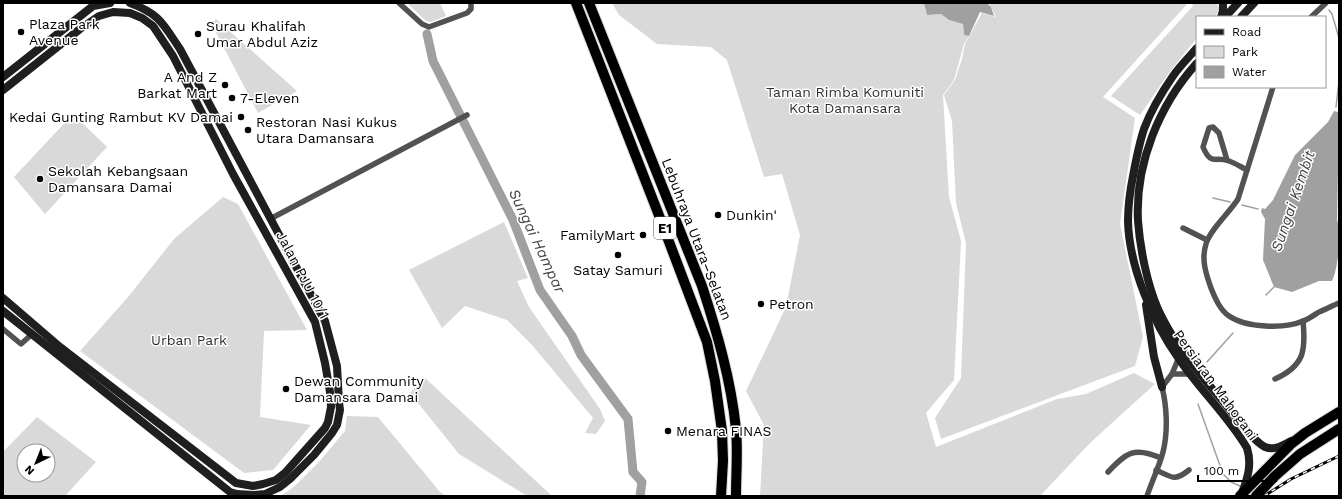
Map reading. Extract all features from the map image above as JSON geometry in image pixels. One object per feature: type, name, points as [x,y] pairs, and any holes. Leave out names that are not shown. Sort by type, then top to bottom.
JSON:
[{"type":"highway","name":"Lebuhraya Utara–Selatan","points":[[576,3],[663,224],[706,342],[715,381],[722,431],[723,461],[721,496]]},
{"type":"highway","name":"Lebuhraya Utara–Selatan","points":[[589,3],[702,286],[717,331],[728,379],[736,429],[736,496]]},
{"type":"highway","points":[[1240,496],[1282,453],[1305,433],[1339,412]]},
{"type":"highway","points":[[1256,496],[1275,476],[1300,454],[1339,429]]},
{"type":"street","points":[[3,77],[92,5],[110,3]]},
{"type":"street","name":"Jalan PJU 10/1","points":[[3,311],[165,442],[232,494],[263,495],[280,487],[314,455],[337,425],[340,410],[337,366],[325,321],[180,49],[160,19],[146,9],[130,3]]},
{"type":"street","points":[[399,3],[422,24],[432,27],[467,13],[471,9],[471,3]]},
{"type":"street","points":[[1221,16],[1223,3]]},
{"type":"street","points":[[1233,5],[1240,8],[1248,3]]},
{"type":"street","points":[[1242,16],[1254,3]]},
{"type":"street","points":[[1312,16],[1326,3]]},
{"type":"street","points":[[1226,16],[1233,5]]},
{"type":"street","points":[[1233,5],[1233,16]]},
{"type":"street","name":"Jalan PJU 10/1","points":[[3,90],[99,16],[113,12],[130,13],[142,18],[153,26],[172,56],[233,174],[315,322],[326,363],[330,392],[331,407],[328,422],[321,434],[308,449],[285,473],[276,480],[253,486],[236,483],[60,347],[3,298]]},
{"type":"street","name":"Persiaran Mahogani","points":[[1196,49],[1174,74],[1162,93],[1144,129],[1138,149],[1130,191],[1128,221],[1136,265],[1145,297],[1161,331],[1190,374],[1247,448],[1250,456],[1250,467],[1240,496]]},
{"type":"street","name":"Persiaran Mahogani","points":[[1196,64],[1170,99],[1154,131],[1144,165],[1138,220],[1146,270],[1158,307],[1168,329],[1179,347],[1236,418],[1258,442],[1265,447],[1281,447],[1305,433]]},
{"type":"street","points":[[199,84],[203,115]]},
{"type":"street","points":[[1273,88],[1238,199],[1207,240],[1204,251],[1206,273],[1215,298],[1221,309],[1229,316],[1240,322],[1255,325],[1278,326],[1303,321],[1339,303]]},
{"type":"street","points":[[270,219],[467,115]]},
{"type":"street","points":[[1227,160],[1219,133],[1213,127],[1209,128],[1203,146],[1209,157],[1213,160],[1227,160],[1247,170]]},
{"type":"street","points":[[1183,228],[1207,240]]},
{"type":"street","points":[[281,259],[301,278]]},
{"type":"street","points":[[1145,297],[1154,357],[1162,387],[1166,423],[1161,458],[1147,496]]},
{"type":"street","points":[[1275,379],[1289,371],[1300,360],[1304,351],[1305,340],[1303,321]]},
{"type":"street","points":[[3,329],[21,344],[31,334]]},
{"type":"street","points":[[1162,387],[1172,374],[1179,359],[1179,347]]},
{"type":"street","points":[[1172,374],[1190,374]]},
{"type":"street","points":[[123,396],[157,426],[165,442]]},
{"type":"street","points":[[290,479],[308,449]]},
{"type":"street","points":[[1108,472],[1122,458],[1137,452],[1144,452],[1161,458]]},
{"type":"street","points":[[1156,470],[1174,478],[1181,476],[1188,470]]},
{"type":"green space","points":[[407,3],[440,3],[446,16],[431,22],[426,21]]},
{"type":"green space","name":"Taman Rimba Komuniti Kota Damansara","points":[[612,3],[924,3],[927,15],[941,14],[949,20],[963,24],[964,35],[969,36],[964,44],[954,80],[943,95],[949,197],[961,241],[954,380],[926,413],[936,447],[1057,399],[1086,394],[1134,373],[1155,384],[1091,442],[1040,496],[760,496],[764,425],[746,391],[786,307],[800,235],[782,174],[764,177],[727,60],[711,47],[657,44],[619,15]]},
{"type":"green space","points":[[989,3],[1188,3],[1103,97],[1135,118],[1120,224],[1143,337],[1135,366],[941,439],[935,418],[961,378],[966,243],[956,203],[952,121],[944,95],[955,80],[965,44],[982,13],[996,17]]},
{"type":"green space","points":[[1192,3],[1217,3],[1220,10],[1215,16],[1196,16],[1196,39],[1171,70],[1140,115],[1111,96],[1193,6]]},
{"type":"green space","points":[[216,19],[297,91],[258,113],[211,23]]},
{"type":"green space","points":[[73,114],[107,147],[45,214],[14,177]]},
{"type":"green space","name":"Urban Park","points":[[223,197],[238,204],[307,330],[264,331],[260,417],[311,425],[273,470],[244,473],[80,351],[128,297],[174,239]]},
{"type":"green space","points":[[504,222],[528,278],[517,281],[529,307],[600,409],[605,421],[596,434],[585,433],[593,418],[532,345],[507,320],[465,306],[442,328],[409,270]]},
{"type":"green space","points":[[424,377],[552,496],[531,496],[524,494],[459,454],[410,393]]},
{"type":"green space","points":[[347,416],[378,417],[440,492],[446,496],[281,496],[295,486],[319,462],[345,431]]},
{"type":"green space","points":[[37,417],[96,462],[65,496],[3,496],[3,452]]},
{"type":"water","points":[[924,3],[987,3],[991,7],[994,16],[980,12],[969,36],[964,35],[963,24],[949,20],[941,14],[927,15]]},
{"type":"water","points":[[1334,111],[1338,112],[1339,123],[1337,220],[1339,242],[1338,260],[1332,281],[1319,281],[1292,292],[1274,287],[1263,260],[1265,219],[1261,212],[1262,208],[1265,209],[1273,200],[1295,155],[1328,122]]},
{"type":"waterway","name":"Sungai Kembit","points":[[1329,10],[1332,14],[1339,38]]},
{"type":"waterway","name":"Sungai Hampar","points":[[427,34],[433,61],[513,220],[540,290],[572,336],[581,355],[628,419],[633,472],[642,482],[640,496]]},
{"type":"waterway","name":"Sungai Kembit","points":[[1336,107],[1339,81]]},
{"type":"waterway","points":[[1213,198],[1230,202]]},
{"type":"waterway","points":[[1242,205],[1258,209]]},
{"type":"waterway","name":"Sungai Kembit","points":[[1266,295],[1274,287]]},
{"type":"waterway","name":"Sungai Kembit","points":[[1207,362],[1233,333]]},
{"type":"waterway","name":"Sungai Kembit","points":[[1198,404],[1223,474],[1231,482],[1240,486]]},
{"type":"railway","points":[[1264,496],[1291,479],[1339,456]]},
{"type":"place","name":"Plaza Park Avenue","points":[[21,32]]},
{"type":"place","name":"Surau Khalifah Umar Abdul Aziz","points":[[198,34]]},
{"type":"place","name":"A And Z Barkat Mart","points":[[225,85]]},
{"type":"place","name":"7-Eleven","points":[[232,98]]},
{"type":"place","name":"Kedai Gunting Rambut KV Damai","points":[[241,117]]},
{"type":"place","name":"Restoran Nasi Kukus Utara Damansara","points":[[248,130]]},
{"type":"place","name":"Sekolah Kebangsaan Damansara Damai","points":[[40,179]]},
{"type":"place","name":"Dunkin'","points":[[718,215]]},
{"type":"place","name":"FamilyMart","points":[[643,235]]},
{"type":"place","name":"Satay Samuri","points":[[618,255]]},
{"type":"place","name":"Petron","points":[[761,304]]},
{"type":"place","name":"Dewan Community Damansara Damai","points":[[286,389]]},
{"type":"place","name":"Menara FINAS","points":[[668,431]]}]
